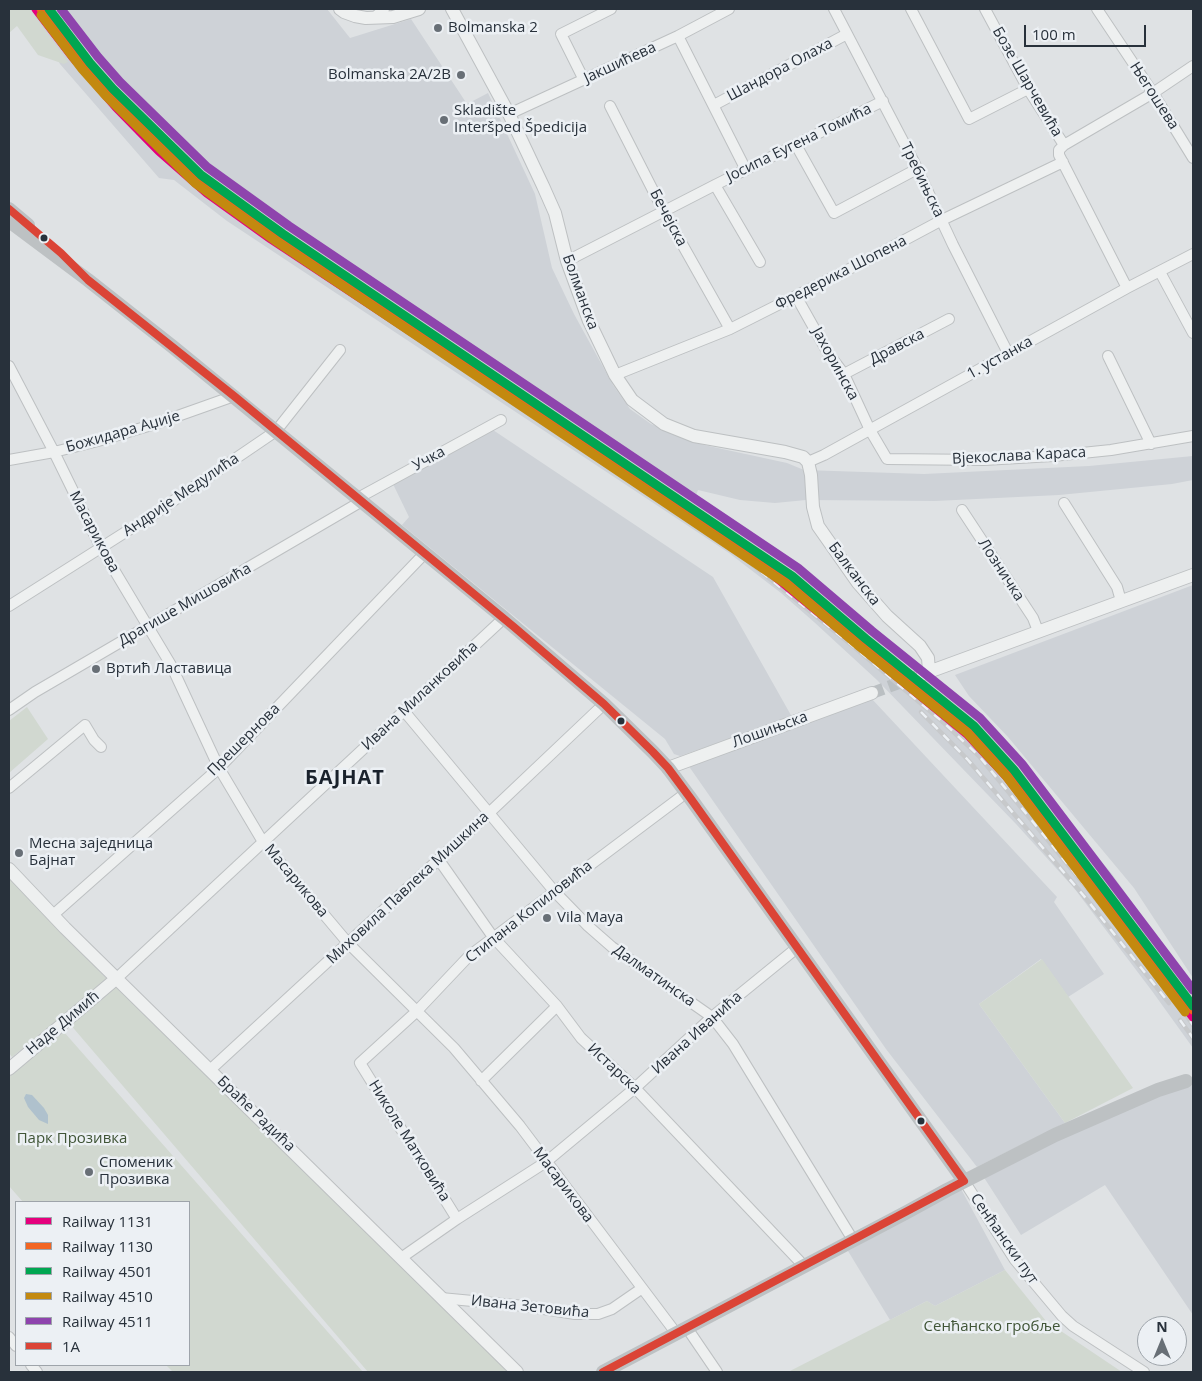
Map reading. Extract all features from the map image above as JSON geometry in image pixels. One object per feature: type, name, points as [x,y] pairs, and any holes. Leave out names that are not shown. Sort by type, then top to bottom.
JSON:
[{"type":"main road","name":"Сенћански пут","points":[[9,209],[61,253],[88,280]]},
{"type":"main road","name":"Сенћански пут","points":[[9,221],[88,280],[234,396],[504,618],[604,704],[668,768],[964,1181]]},
{"type":"main road","points":[[604,1372],[964,1181],[1064,1131],[1158,1090],[1186,1081]]},
{"type":"street","points":[[340,9],[349,14],[371,13],[394,17],[419,9]]},
{"type":"street","name":"Болманска","points":[[452,9],[509,114],[555,213],[567,261],[589,320],[615,374],[632,400],[664,424],[694,436],[796,454],[808,462]]},
{"type":"street","points":[[584,80],[561,34],[611,9]]},
{"type":"street","name":"Јакшићева","points":[[509,114],[678,36],[729,9]]},
{"type":"street","name":"Требињска","points":[[834,9],[917,169],[1008,353]]},
{"type":"street","points":[[912,9],[969,119],[1028,89]]},
{"type":"street","name":"Бозе Шарчевића","points":[[986,9],[1028,89],[1064,145],[1059,150],[1063,162]]},
{"type":"street","name":"Његошева","points":[[1097,9],[1153,93],[1193,158]]},
{"type":"street","name":"Шандора Олаха","points":[[714,105],[847,34]]},
{"type":"street","points":[[678,36],[746,170]]},
{"type":"street","points":[[1064,145],[1153,93],[1193,66]]},
{"type":"street","name":"Јосипа Еугена Томића","points":[[567,261],[883,102]]},
{"type":"street","name":"Бечејска","points":[[610,106],[664,212],[730,329]]},
{"type":"street","points":[[796,145],[834,213],[917,169]]},
{"type":"street","points":[[1063,162],[1127,288]]},
{"type":"street","name":"Фредерика Шопена","points":[[615,374],[730,329],[942,220],[1063,162]]},
{"type":"street","name":"Јосипа Еугена Томића","points":[[715,185],[760,262]]},
{"type":"street","name":"1. устанка","points":[[808,462],[1193,254]]},
{"type":"street","points":[[1160,272],[1193,333]]},
{"type":"street","name":"Јахоринска","points":[[796,296],[828,353],[844,374],[870,430],[887,459]]},
{"type":"street","name":"Дравска","points":[[844,374],[949,319]]},
{"type":"street","name":"Андрије Медулића","points":[[9,606],[101,548],[276,431],[340,350]]},
{"type":"street","points":[[1108,356],[1151,444]]},
{"type":"street","name":"Масарикова","points":[[9,366],[101,548],[175,673],[219,768],[263,842],[348,943],[454,1048],[520,1126],[641,1289],[717,1372]]},
{"type":"street","name":"Божидара Аџије","points":[[9,460],[54,452],[155,424],[234,396]]},
{"type":"street","name":"Учка","points":[[360,500],[500,420]]},
{"type":"street","name":"Вјекослава Караса","points":[[887,459],[984,460],[1043,456],[1151,444],[1193,436]]},
{"type":"street","name":"Балканска","points":[[808,462],[811,475],[813,507],[818,526],[858,583],[887,616],[920,646],[928,658],[926,672],[1038,631]]},
{"type":"street","name":"Драгише Мишовића","points":[[9,710],[35,692],[360,500]]},
{"type":"street","points":[[1064,503],[1117,587],[1121,602]]},
{"type":"street","name":"Лозничка","points":[[962,510],[1033,618],[1038,631]]},
{"type":"street","name":"Прешернова","points":[[53,916],[219,768],[424,553]]},
{"type":"street","points":[[1038,631],[1193,575]]},
{"type":"street","name":"Ивана Миланковића","points":[[117,978],[504,618]]},
{"type":"street","name":"Лошињска","points":[[668,768],[872,693]]},
{"type":"street","name":"Миховила Павлека Мишкина","points":[[210,1070],[254,1032],[489,814],[604,704]]},
{"type":"street","name":"Далматинска","points":[[404,711],[554,891],[612,947],[712,1017],[733,1044],[854,1240]]},
{"type":"street","points":[[9,788],[85,725],[94,740],[101,747]]},
{"type":"street","name":"Стипана Копиловића","points":[[360,1063],[416,1012],[469,956],[686,793]]},
{"type":"street","name":"Истарска","points":[[439,860],[493,937],[557,1006],[582,1038],[635,1088],[804,1266]]},
{"type":"street","name":"Браће Радића","points":[[9,869],[53,916],[517,1372]]},
{"type":"street","name":"Ивана Иванића","points":[[401,1258],[457,1219],[546,1162],[635,1088],[712,1017],[798,947]]},
{"type":"street","name":"Наде Димић","points":[[9,1069],[117,978]]},
{"type":"street","points":[[481,1080],[557,1006]]},
{"type":"street","name":"Николе Матковића","points":[[360,1063],[457,1219]]},
{"type":"street","name":"Сенћански пут","points":[[964,1181],[1015,1260],[1062,1316],[1073,1326],[1144,1372]]},
{"type":"street","name":"Ивана Зетовића","points":[[441,1298],[525,1306],[575,1314],[598,1314],[612,1309],[641,1289]]},
{"type":"street","name":"Браће Радића","points":[[503,1359],[509,1372]]},
{"type":"shaded area","points":[[26,9],[327,9],[350,38],[411,19],[467,104],[488,93],[535,194],[552,268],[574,314],[613,385],[630,409],[651,424],[704,445],[787,463],[804,470],[924,474],[1089,466],[1193,456],[1193,480],[1172,484],[1059,495],[935,501],[806,500],[775,503],[740,500],[698,490],[695,498],[759,541],[818,587],[912,670],[965,708],[1015,760],[1112,874],[1193,989],[1193,1048],[1074,888],[1016,824],[877,680],[814,622],[781,593],[729,553],[227,221],[174,180],[159,178],[60,64]]},
{"type":"shaded area","points":[[493,430],[713,577],[792,717],[680,756],[674,754],[665,739],[402,525],[409,517],[393,484]]},
{"type":"shaded area","points":[[1193,585],[1193,978],[1134,888],[1008,737],[969,696],[955,675]]},
{"type":"shaded area","points":[[871,698],[1057,897],[1054,902],[1104,974],[1068,997],[1041,959],[979,1004],[1065,1123],[977,1167],[886,1049],[688,765]]},
{"type":"shaded area","points":[[1193,1084],[1193,1315],[1105,1185],[1021,1235],[983,1176],[1070,1135],[1166,1093]]},
{"type":"shaded area","points":[[961,1189],[1005,1270],[935,1306],[927,1301],[890,1320],[848,1251]]},
{"type":"green space","points":[[9,9],[30,9],[68,62],[64,64],[38,55],[17,26],[9,33]]},
{"type":"green space","points":[[27,707],[48,739],[9,773],[9,721]]},
{"type":"green space","points":[[9,873],[104,976],[497,1358],[507,1372],[368,1372],[63,1016],[12,1057],[9,1053]]},
{"type":"green space","points":[[1042,959],[1133,1088],[1065,1123],[979,1004]]},
{"type":"green space","name":"Парк Прозивка","points":[[64,1032],[363,1372],[173,1372],[167,1366],[190,1366],[190,1201],[22,1201],[9,1186],[9,1077]]},
{"type":"green space","name":"Сенћанско гробље","points":[[1005,1270],[1046,1321],[1122,1372],[788,1372],[927,1301],[935,1306]]},
{"type":"water","points":[[26,1094],[32,1095],[44,1108],[48,1115],[48,1124],[39,1120],[28,1107],[24,1098]]},
{"type":"tunnel","points":[[872,693],[923,674]]},
{"type":"railway","points":[[547,409],[647,484]]},
{"type":"railway","points":[[749,562],[854,647],[944,723],[979,756],[1165,985],[1193,1025]]},
{"type":"railway","points":[[921,712],[968,760],[1084,896],[1169,1003]]},
{"type":"railway","points":[[1180,1020],[1193,1038]]},
{"type":"rail line","name":"1131","points":[[36,9],[72,56],[116,107],[159,151],[207,193],[271,239],[749,555],[967,734],[1007,777],[1193,1017]]},
{"type":"rail line","name":"1130","points":[[41,9],[82,63],[125,112],[211,190],[291,246],[760,558],[808,595],[973,733],[990,749],[1011,774],[1193,1010]]},
{"type":"rail line","name":"4501","points":[[49,9],[90,63],[113,89],[201,175],[283,234],[792,576],[866,639],[974,726],[1014,770],[1193,1006]]},
{"type":"rail line","name":"4511","points":[[61,9],[120,82],[207,167],[289,226],[798,568],[872,631],[980,718],[1022,764],[1193,990]]},
{"type":"rail line","name":"4510","points":[[41,15],[82,69],[106,96],[195,183],[277,242],[786,584],[860,647],[967,733],[1006,776],[1185,1012]]},
{"type":"transit line","name":"1A","points":[[9,209],[61,253],[88,280],[234,396],[514,627],[604,704],[653,752],[668,768],[691,799],[964,1181]]},
{"type":"transit line","name":"1A","points":[[603,1372],[964,1181]]},
{"type":"place","name":"Bolmanska 2","points":[[438,28]]},
{"type":"place","name":"Bolmanska 2A/2B","points":[[461,75]]},
{"type":"place","name":"Skladište Interšped Špedicija","points":[[444,120]]},
{"type":"place","name":"Вртић Ластавица","points":[[96,669]]},
{"type":"place","name":"Месна заједница Бајнат","points":[[19,853]]},
{"type":"place","name":"Vila Maya","points":[[547,918]]},
{"type":"place","name":"Споменик Прозивка","points":[[89,1172]]},
{"type":"district","name":"БАЈНАТ","points":[[345,778]]}]
